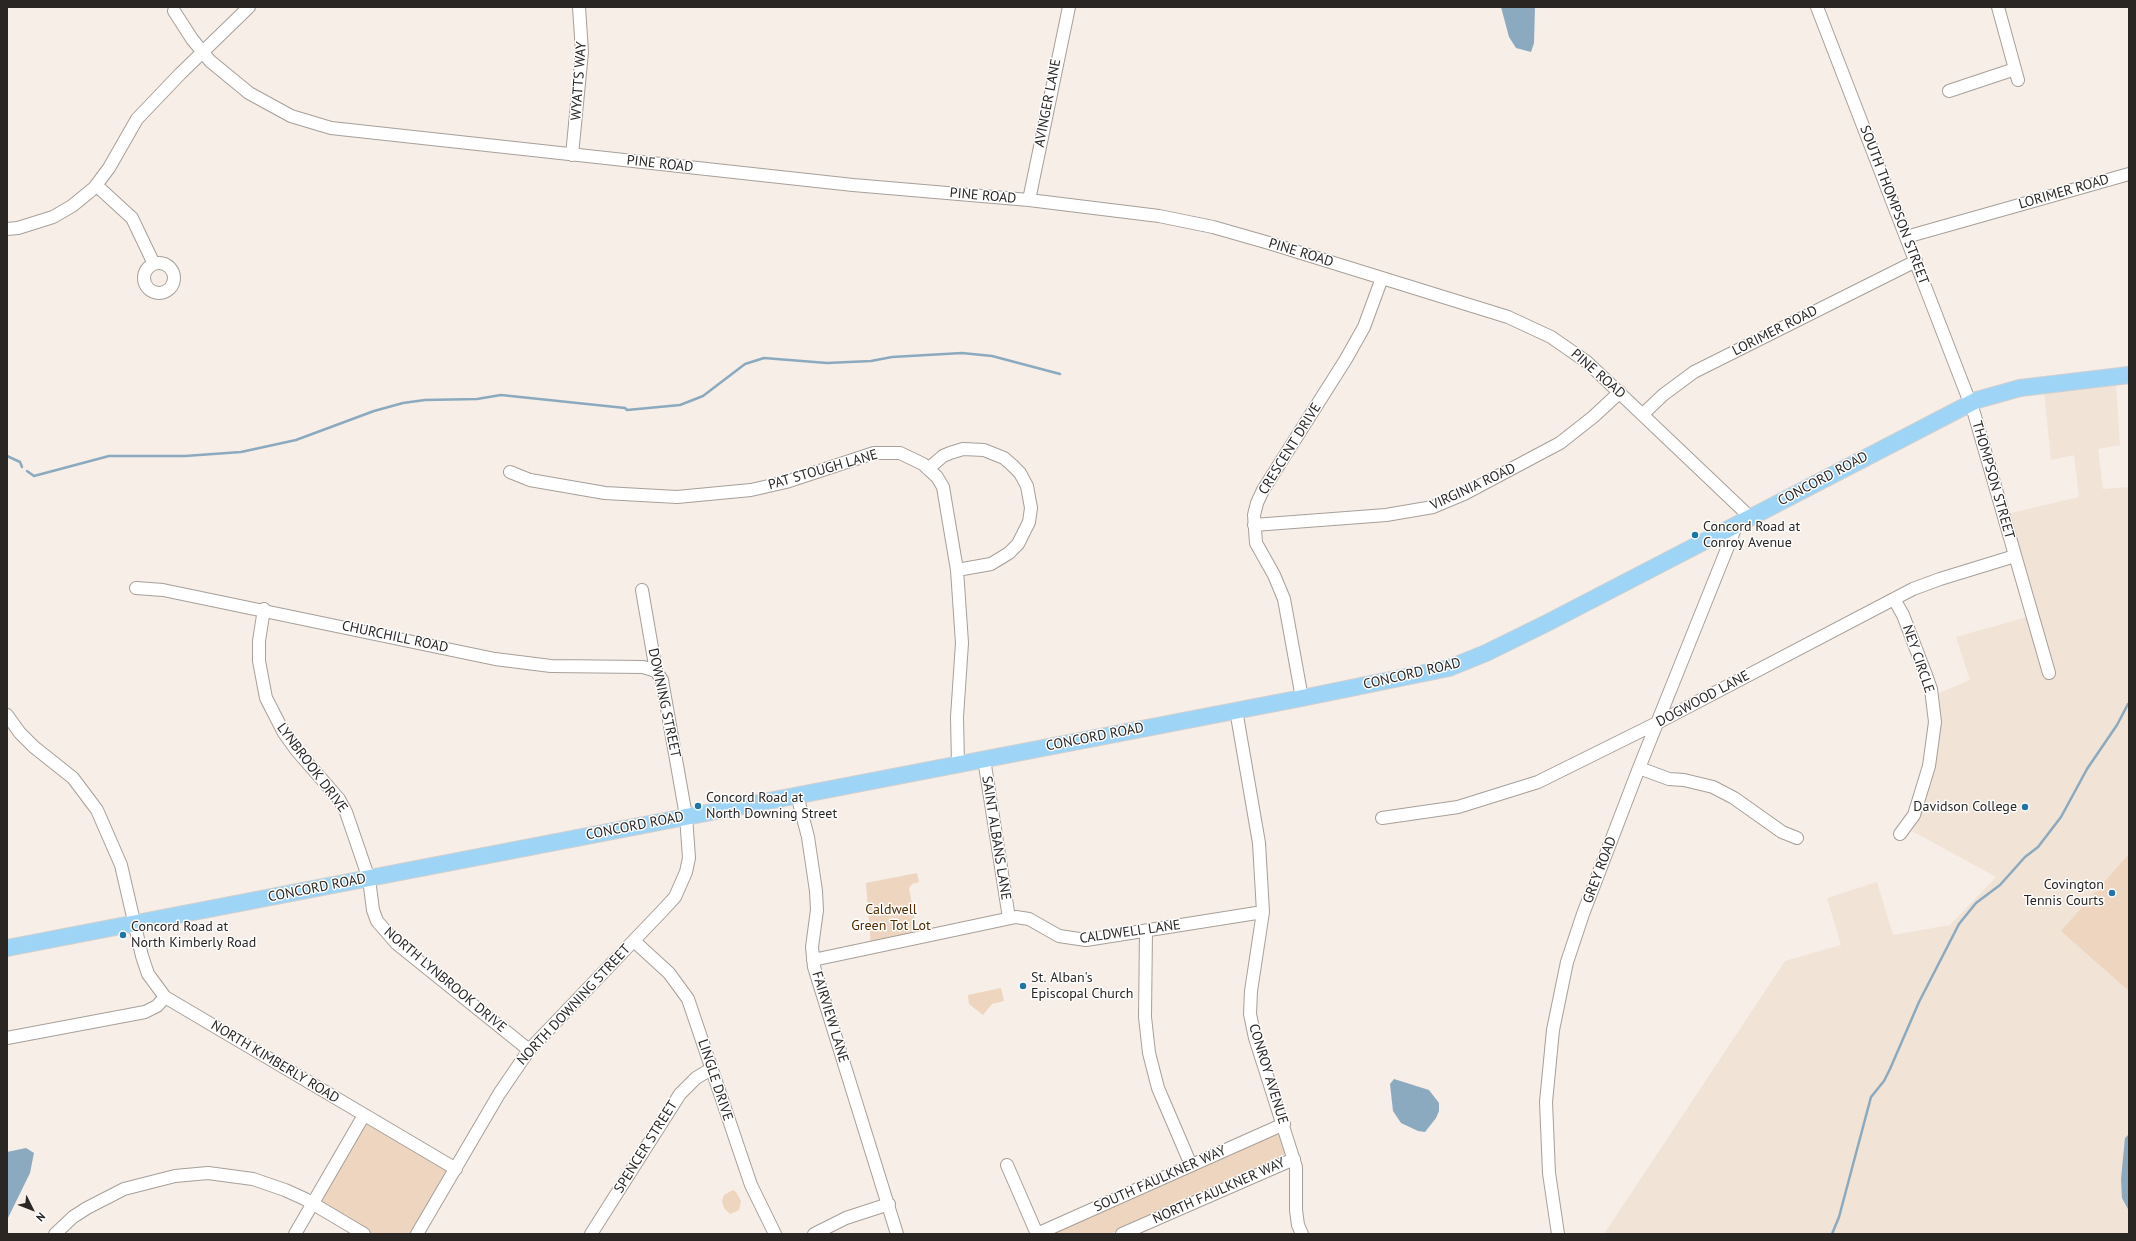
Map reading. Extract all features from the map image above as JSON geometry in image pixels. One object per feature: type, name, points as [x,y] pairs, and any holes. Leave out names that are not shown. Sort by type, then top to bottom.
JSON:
[{"type":"main road","name":"CONCORD ROAD","points":[[7,948],[1302,698],[1449,668],[1466,662],[1547,623],[1970,403],[1989,396],[2020,388],[2129,375]]},
{"type":"street","points":[[7,229],[18,228],[53,217],[72,206],[96,185],[137,119],[249,7]]},
{"type":"street","name":"WYATTS WAY","points":[[572,155],[582,52],[579,7]]},
{"type":"street","name":"AVINGER LANE","points":[[1029,200],[1069,7]]},
{"type":"street","name":"SOUTH THOMPSON STREET","points":[[1817,7],[1970,403]]},
{"type":"street","points":[[1949,91],[2017,75],[1998,7]]},
{"type":"street","name":"PINE ROAD","points":[[174,11],[203,52],[228,77],[249,93],[270,106],[312,124],[364,134],[853,184],[1029,200],[1175,219],[1270,243],[1529,325],[1565,345],[1587,362],[1620,392],[1643,414],[1744,521]]},
{"type":"street","name":"LORIMER ROAD","points":[[1906,237],[2129,174]]},
{"type":"street","points":[[96,185],[132,218],[154,264]]},
{"type":"street","name":"LORIMER ROAD","points":[[1643,414],[1663,395],[1694,372],[1916,261]]},
{"type":"street","name":"CRESCENT DRIVE","points":[[1302,698],[1284,599],[1274,575],[1258,548],[1254,525],[1257,503],[1263,490],[1349,355],[1364,327],[1382,278]]},
{"type":"street","name":"VIRGINIA ROAD","points":[[1254,525],[1386,515],[1433,507],[1464,494],[1560,443],[1593,417],[1620,392]]},
{"type":"street","name":"THOMPSON STREET","points":[[1970,403],[2049,673]]},
{"type":"street","points":[[928,469],[950,452],[963,449],[984,450],[1004,458],[1012,465],[1027,486],[1030,502],[1028,522],[1018,544],[991,564],[957,570]]},
{"type":"street","name":"PAT STOUGH LANE","points":[[510,472],[530,480],[605,493],[664,497],[751,490],[786,482],[879,453],[900,453],[915,459],[937,477],[946,496],[957,570],[962,643],[957,717],[958,764]]},
{"type":"street","name":"GREY ROAD","points":[[1558,1234],[1550,1173],[1546,1122],[1547,1082],[1553,1030],[1574,939],[1657,723],[1744,521]]},
{"type":"street","name":"DOGWOOD LANE","points":[[1382,818],[1458,807],[1524,788],[1657,723],[1924,584],[2016,556]]},
{"type":"street","name":"CHURCHILL ROAD","points":[[136,588],[163,590],[264,609],[502,660],[551,666],[643,667],[656,671]]},
{"type":"street","name":"DOWNING STREET","points":[[642,590],[656,671],[662,680],[686,816]]},
{"type":"street","name":"NEY CIRCLE","points":[[1894,599],[1903,615],[1931,689],[1935,722],[1929,766],[1914,815],[1900,834]]},
{"type":"street","name":"LYNBROOK DRIVE","points":[[264,609],[259,641],[259,661],[266,698],[284,733],[339,799],[346,812],[369,879]]},
{"type":"street","name":"CONROY AVENUE","points":[[1236,710],[1259,843],[1263,912],[1251,991],[1250,1014],[1255,1038],[1284,1124],[1294,1159],[1296,1176],[1296,1210],[1298,1225],[1302,1234]]},
{"type":"street","name":"NORTH KIMBERLY ROAD","points":[[7,715],[20,733],[73,778],[97,810],[121,865],[134,923],[148,974],[165,997],[456,1169]]},
{"type":"street","name":"SAINT ALBANS LANE","points":[[984,759],[1009,918]]},
{"type":"street","points":[[1639,768],[1669,778],[1713,787],[1734,798],[1782,832],[1797,838]]},
{"type":"street","name":"FAIRVIEW LANE","points":[[797,795],[808,837],[816,890],[817,910],[812,938],[813,960],[824,1001],[889,1204],[897,1234]]},
{"type":"street","name":"NORTH DOWNING STREET","points":[[417,1234],[499,1094],[529,1050],[664,910],[680,886],[689,858],[686,816]]},
{"type":"street","name":"NORTH LYNBROOK DRIVE","points":[[369,879],[373,910],[377,921],[386,933],[529,1050]]},
{"type":"street","name":"CALDWELL LANE","points":[[813,960],[1009,918],[1024,918],[1059,936],[1077,940],[1146,931],[1263,912]]},
{"type":"street","points":[[1146,931],[1145,1016],[1149,1053],[1158,1088],[1191,1165]]},
{"type":"street","name":"LINGLE DRIVE","points":[[634,941],[669,973],[688,999],[751,1185],[775,1234]]},
{"type":"street","points":[[7,1038],[145,1012],[157,1006],[165,997]]},
{"type":"street","name":"SPENCER STREET","points":[[591,1234],[680,1094],[696,1078],[711,1069]]},
{"type":"street","points":[[295,1234],[364,1116]]},
{"type":"street","name":"SOUTH FAULKNER WAY","points":[[1037,1234],[1284,1124]]},
{"type":"street","name":"NORTH FAULKNER WAY","points":[[1122,1234],[1294,1159]]},
{"type":"street","points":[[1007,1165],[1037,1234]]},
{"type":"street","points":[[55,1234],[73,1218],[117,1192],[142,1183],[183,1175],[208,1173],[253,1179],[285,1190],[364,1234]]},
{"type":"street","points":[[814,1234],[846,1218],[889,1204]]},
{"type":"shaded area","name":"Davidson College","points":[[2116,384],[2120,445],[2098,449],[2103,489],[2129,487],[2129,1234],[1604,1234],[1785,961],[1841,945],[1827,898],[1877,882],[1893,935],[1950,925],[1996,877],[1912,831],[1918,821],[1938,750],[1940,720],[1937,694],[1970,680],[1956,637],[2034,615],[2007,514],[2079,497],[2074,455],[2051,460],[2044,391]]},
{"type":"green space","name":"Covington Tennis Courts","points":[[2129,854],[2129,991],[2061,931]]},
{"type":"green space","name":"Caldwell Green Tot Lot","points":[[917,873],[919,882],[912,884],[909,888],[918,937],[871,947],[866,883]]},
{"type":"green space","points":[[1001,988],[1004,1001],[992,1004],[983,1015],[969,1004],[968,995]]},
{"type":"green space","points":[[365,1117],[454,1169],[416,1234],[367,1234],[314,1203]]},
{"type":"green space","points":[[1275,1134],[1280,1136],[1286,1153],[1277,1160],[1110,1234],[1050,1234]]},
{"type":"green space","points":[[733,1190],[736,1192],[741,1201],[739,1210],[730,1214],[724,1208],[722,1201],[724,1195]]},
{"type":"water","points":[[1501,7],[1535,7],[1534,43],[1531,52],[1516,48],[1509,37]]},
{"type":"water","points":[[1394,1079],[1429,1090],[1439,1103],[1439,1111],[1436,1118],[1425,1132],[1418,1131],[1401,1123],[1393,1111],[1390,1084]]},
{"type":"water","points":[[2129,1134],[2129,1211],[2122,1198],[2121,1179],[2125,1138]]},
{"type":"water","points":[[26,1148],[34,1153],[30,1173],[7,1220],[7,1152]]},
{"type":"waterway","points":[[27,471],[34,476],[109,456],[185,456],[241,452],[296,440],[374,411],[403,403],[425,400],[477,399],[501,395],[625,408],[627,410],[680,405],[703,396],[745,364],[764,358],[827,363],[871,361],[892,357],[962,353],[992,356],[1060,374]]},
{"type":"waterway","points":[[7,456],[20,462],[22,467]]},
{"type":"waterway","points":[[1832,1234],[1839,1217],[1871,1097],[1884,1081],[1919,1002],[1959,924],[1976,903],[2000,885],[2025,857],[2038,847],[2061,817],[2087,769],[2117,725],[2128,704]]},
{"type":"place","name":"Concord Road at Conroy Avenue","points":[[1695,535]]},
{"type":"place","name":"Concord Road at North Downing Street","points":[[698,806]]},
{"type":"place","name":"Davidson College","points":[[2025,807]]},
{"type":"place","name":"Covington Tennis Courts","points":[[2112,893]]},
{"type":"place","name":"Concord Road at North Kimberly Road","points":[[123,935]]},
{"type":"place","name":"St. Alban's Episcopal Church","points":[[1023,986]]}]
